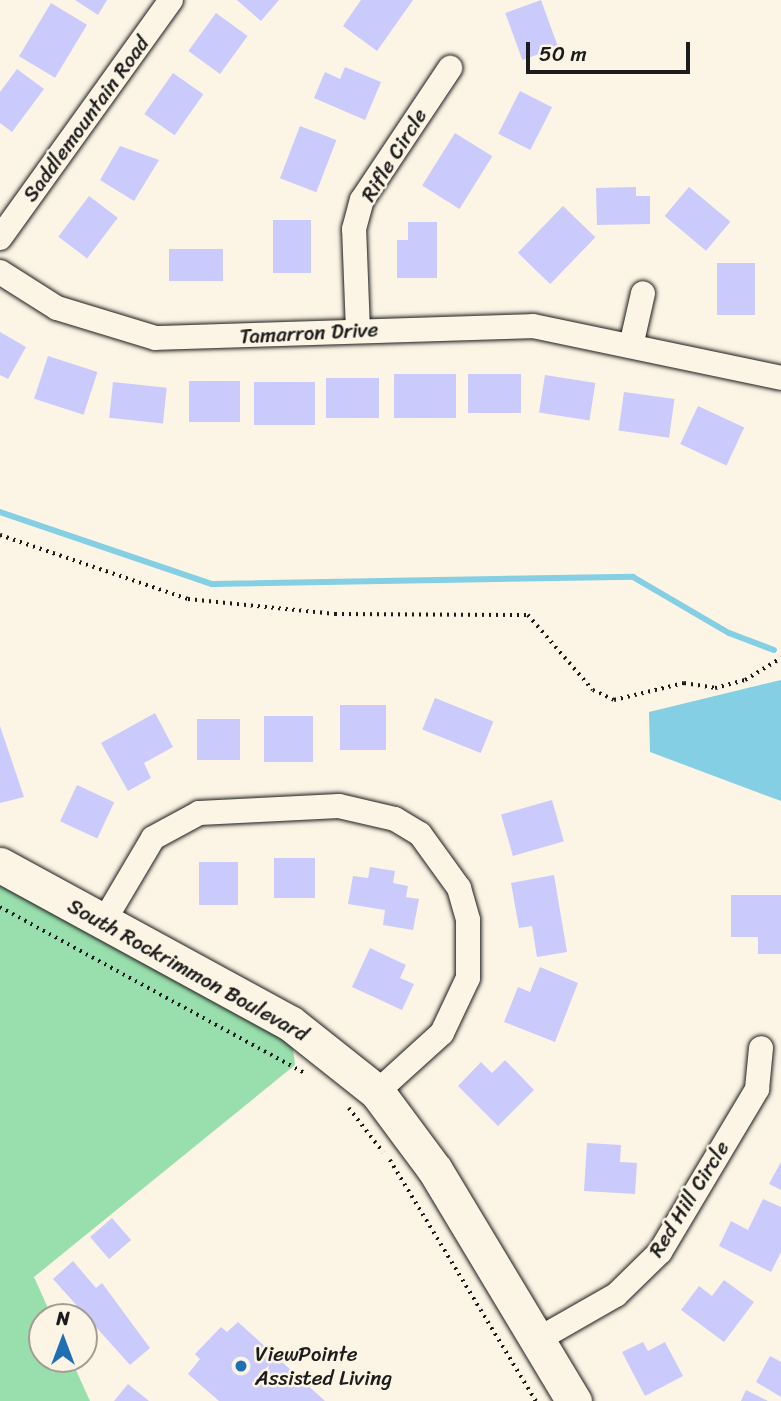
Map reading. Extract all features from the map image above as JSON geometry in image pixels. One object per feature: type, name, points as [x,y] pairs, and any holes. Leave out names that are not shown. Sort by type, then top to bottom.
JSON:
[{"type":"main road","name":"South Rockrimmon Boulevard","points":[[0,865],[290,1023],[377,1092],[435,1170],[574,1401]]},
{"type":"street","name":"Saddlemountain Road","points":[[0,238],[171,0]]},
{"type":"street","name":"Rifle Circle","points":[[358,331],[354,242],[362,200],[450,68]]},
{"type":"street","name":"Tamarron Drive","points":[[0,272],[57,308],[156,338],[533,326],[781,378]]},
{"type":"street","points":[[631,346],[643,293]]},
{"type":"street","points":[[104,921],[153,838],[200,813],[339,806],[426,826],[459,888],[468,920],[468,978],[442,1033],[377,1092]]},
{"type":"street","name":"Red Hill Circle","points":[[537,1339],[616,1295],[660,1252],[757,1089],[761,1048]]},
{"type":"path","points":[[0,535],[188,599],[348,614],[528,615],[593,690],[614,700],[684,683],[715,688],[745,680],[781,658]]},
{"type":"path","points":[[0,907],[313,1080]]},
{"type":"path","points":[[341,1102],[390,1160],[536,1401]]},
{"type":"green space","points":[[0,864],[290,1023],[295,1065],[34,1277],[46,1303],[28,1303],[28,1373],[77,1373],[90,1401],[0,1401]]},
{"type":"water","points":[[781,680],[781,801],[650,752],[649,712]]},
{"type":"building","points":[[75,0],[107,0],[98,15]]},
{"type":"building","points":[[237,0],[279,0],[261,21]]},
{"type":"building","points":[[361,0],[413,0],[377,51],[343,26]]},
{"type":"building","points":[[541,0],[558,47],[522,60],[505,13]]},
{"type":"building","points":[[51,3],[87,25],[55,78],[19,56]]},
{"type":"building","points":[[216,13],[248,36],[220,74],[188,51]]},
{"type":"building","points":[[345,67],[381,82],[365,120],[314,98],[325,72],[340,79]]},
{"type":"building","points":[[17,69],[44,89],[12,132],[0,123],[0,92]]},
{"type":"building","points":[[173,73],[203,94],[175,135],[144,114]]},
{"type":"building","points":[[520,91],[552,107],[530,150],[498,134]]},
{"type":"building","points":[[300,126],[336,140],[316,192],[280,178]]},
{"type":"building","points":[[455,133],[492,156],[459,209],[422,186]]},
{"type":"building","points":[[120,146],[159,160],[134,201],[100,180]]},
{"type":"building","points":[[636,187],[636,196],[650,196],[650,224],[597,225],[596,188]]},
{"type":"building","points":[[689,187],[730,222],[706,251],[665,216]]},
{"type":"building","points":[[89,196],[118,218],[87,258],[58,237]]},
{"type":"building","points":[[563,206],[595,237],[550,284],[518,253]]},
{"type":"building","points":[[273,220],[311,220],[311,273],[273,273]]},
{"type":"building","points":[[408,222],[437,222],[437,278],[397,278],[397,240],[408,240]]},
{"type":"building","points":[[169,249],[223,249],[223,281],[169,281]]},
{"type":"building","points":[[717,263],[755,263],[755,315],[717,315]]},
{"type":"building","points":[[0,332],[26,347],[8,379],[0,375]]},
{"type":"building","points":[[48,356],[97,372],[84,415],[34,399]]},
{"type":"building","points":[[394,374],[456,374],[456,418],[394,418]]},
{"type":"building","points":[[468,374],[521,374],[521,413],[468,413]]},
{"type":"building","points":[[545,375],[595,383],[589,421],[539,413]]},
{"type":"building","points":[[326,378],[379,378],[379,418],[326,418]]},
{"type":"building","points":[[189,381],[240,381],[240,422],[189,422]]},
{"type":"building","points":[[113,382],[167,388],[163,423],[109,418]]},
{"type":"building","points":[[254,382],[315,382],[315,425],[254,425]]},
{"type":"building","points":[[624,392],[675,399],[669,438],[619,431]]},
{"type":"building","points":[[698,406],[744,428],[726,466],[680,444]]},
{"type":"building","points":[[435,698],[493,722],[481,753],[422,730]]},
{"type":"building","points":[[340,705],[386,705],[386,750],[340,750]]},
{"type":"building","points":[[155,713],[173,747],[144,763],[151,778],[128,791],[101,743]]},
{"type":"building","points":[[264,716],[313,716],[313,762],[264,762]]},
{"type":"building","points":[[197,719],[240,719],[240,760],[197,760]]},
{"type":"building","points":[[0,726],[24,797],[0,803]]},
{"type":"building","points":[[77,785],[114,802],[97,839],[60,821]]},
{"type":"building","points":[[552,800],[564,841],[513,856],[501,815]]},
{"type":"building","points":[[274,858],[315,858],[315,898],[274,898]]},
{"type":"building","points":[[199,862],[238,862],[238,905],[199,905]]},
{"type":"building","points":[[370,867],[395,871],[393,883],[408,886],[406,897],[419,899],[413,930],[383,925],[385,910],[348,904],[353,876],[368,878]]},
{"type":"building","points":[[554,875],[567,952],[537,957],[532,926],[519,928],[511,883]]},
{"type":"building","points":[[731,895],[781,895],[781,954],[758,954],[758,937],[731,937]]},
{"type":"building","points":[[370,948],[406,965],[400,978],[414,984],[402,1010],[352,987]]},
{"type":"building","points":[[540,967],[578,983],[555,1042],[504,1022],[518,987],[530,992]]},
{"type":"building","points":[[505,1060],[534,1090],[498,1126],[458,1086],[481,1062],[492,1073]]},
{"type":"building","points":[[587,1143],[621,1145],[620,1162],[637,1163],[635,1194],[584,1191]]},
{"type":"building","points":[[781,1162],[781,1190],[769,1184]]},
{"type":"building","points":[[763,1199],[781,1207],[781,1252],[771,1272],[719,1246],[731,1221],[748,1230]]},
{"type":"building","points":[[112,1218],[131,1240],[109,1259],[90,1237]]},
{"type":"building","points":[[73,1261],[96,1288],[102,1283],[150,1348],[130,1365],[98,1329],[98,1303],[74,1303],[53,1279]]},
{"type":"building","points":[[724,1280],[754,1302],[724,1342],[681,1310],[699,1286],[712,1296]]},
{"type":"building","name":"ViewPointe Assisted Living","points":[[238,1322],[325,1401],[219,1401],[188,1374],[200,1359],[195,1354],[221,1327],[227,1332]]},
{"type":"building","points":[[643,1342],[648,1351],[665,1342],[683,1376],[645,1396],[622,1352]]},
{"type":"building","points":[[770,1356],[781,1362],[781,1397],[756,1382]]},
{"type":"building","points":[[128,1384],[149,1401],[114,1401]]},
{"type":"building","points":[[746,1390],[768,1401],[741,1401]]},
{"type":"waterway","points":[[0,512],[212,584],[633,577],[729,633],[774,650]]},
{"type":"place","name":"ViewPointe Assisted Living","points":[[241,1366]]}]
